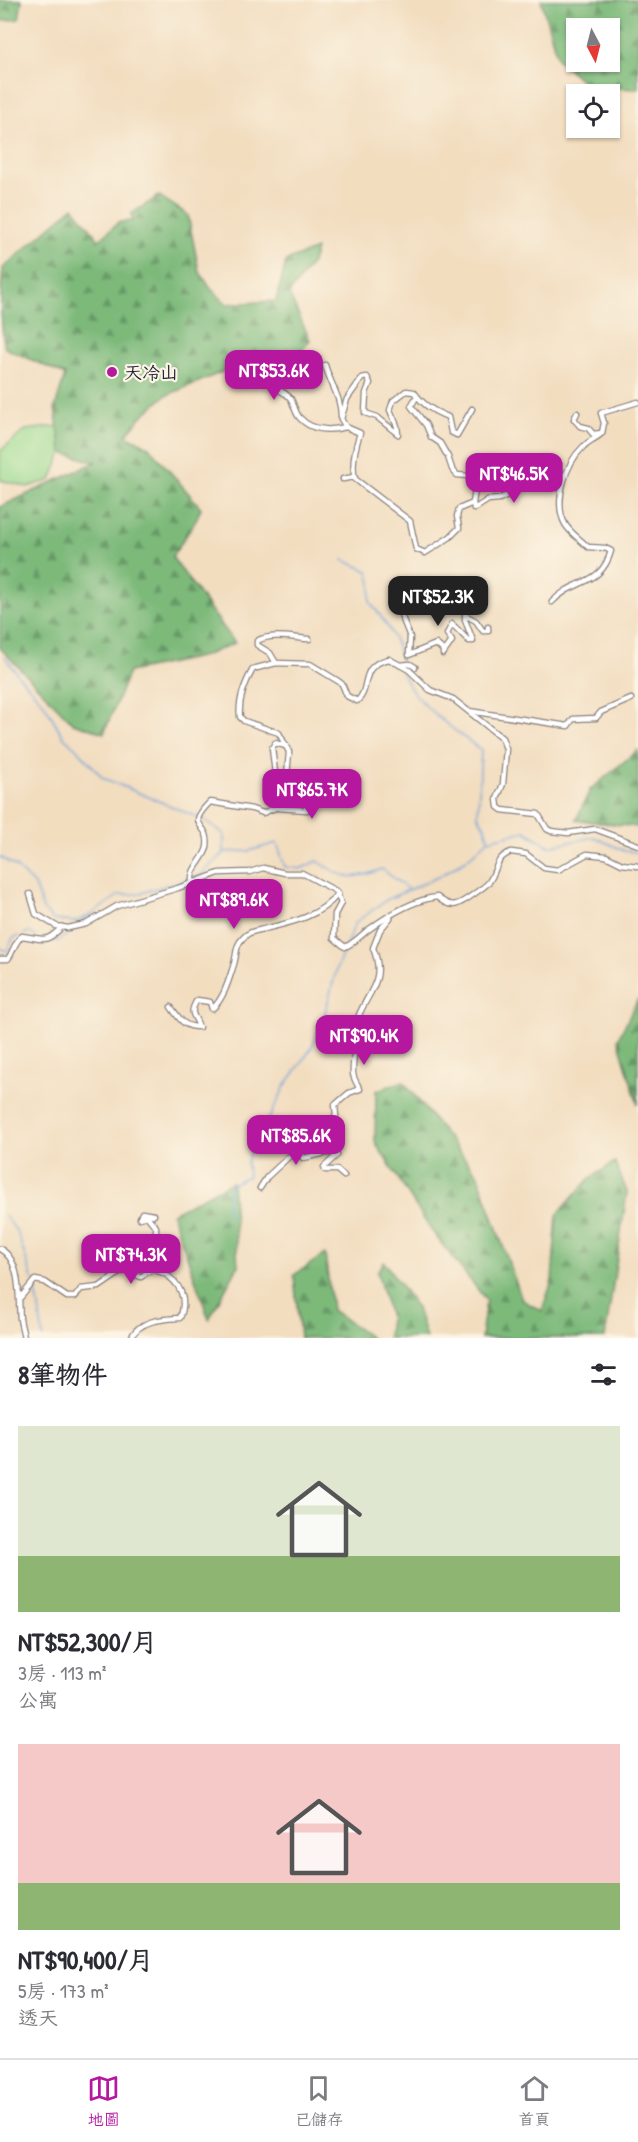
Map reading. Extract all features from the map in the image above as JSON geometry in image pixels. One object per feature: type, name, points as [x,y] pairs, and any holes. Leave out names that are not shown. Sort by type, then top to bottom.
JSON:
[{"type":"street","points":[[313,362],[281,368],[270,382],[276,390],[290,397],[298,417],[314,427],[331,430],[346,427]]},
{"type":"street","points":[[325,365],[339,399],[340,419],[346,427],[360,433],[355,449],[354,477],[381,501],[411,521],[416,549],[425,553],[450,537],[459,528],[457,516],[459,509],[473,503]]},
{"type":"street","points":[[340,419],[347,399],[362,378],[367,377],[369,380],[365,413],[376,417],[398,434],[390,410],[393,401],[406,391],[414,392],[433,411],[448,417],[451,432],[457,435],[472,409]]},
{"type":"street","points":[[417,396],[411,406],[432,436],[440,443],[452,470],[457,475],[480,477],[481,484],[475,490],[474,509],[489,500],[499,499],[511,493],[522,482],[531,480],[553,483],[564,476]]},
{"type":"street","points":[[552,602],[567,588],[595,576],[607,565],[611,551],[605,548],[588,547],[565,524],[559,509],[564,476],[577,452],[585,444],[602,434],[604,423],[601,412],[638,402]]},
{"type":"street","points":[[577,413],[574,419],[580,426],[588,428],[593,434],[602,434]]},
{"type":"street","points":[[343,479],[354,477]]},
{"type":"street","points":[[409,656],[410,637],[398,608],[437,606]]},
{"type":"street","points":[[400,665],[409,656],[436,644],[443,650],[443,654],[452,641],[447,634],[452,624],[469,641],[473,641],[465,615],[476,621],[483,631],[488,631],[488,627]]},
{"type":"street","points":[[276,663],[270,653],[257,645],[257,641],[261,638],[273,637],[309,639]]},
{"type":"street","points":[[256,903],[247,910],[240,909],[219,888],[192,881],[191,875],[207,851],[208,842],[197,817],[198,813],[210,802],[263,813],[290,802],[286,776],[289,752],[279,732],[244,721],[240,717],[247,680],[253,669],[276,663],[310,664],[342,684],[347,696],[357,701],[362,696],[368,671],[389,658],[409,670],[430,690],[453,699],[502,738],[506,749],[503,776],[497,799],[498,807],[502,810],[538,814],[547,829],[551,831],[595,829],[638,845]]},
{"type":"street","points":[[400,665],[410,664],[415,667]]},
{"type":"street","points":[[466,710],[568,726],[573,719],[596,718],[601,712],[632,699]]},
{"type":"street","points":[[275,773],[272,748],[276,743],[286,746]]},
{"type":"street","points":[[275,808],[307,810],[304,790],[306,785],[317,779]]},
{"type":"street","points":[[30,894],[36,914],[68,928],[86,924],[117,906],[219,873],[250,872],[262,868],[285,873],[302,873],[338,894],[341,903],[335,914],[334,938],[347,946],[379,922],[424,899],[437,897],[451,906],[463,902],[489,883],[499,859],[511,852],[526,854],[544,868],[558,870],[587,854],[606,856],[622,864],[638,866]]},
{"type":"street","points":[[171,1007],[180,1021],[195,1028],[199,1027],[192,1009],[196,1000],[210,1002],[212,1009],[220,1003],[235,962],[235,950],[242,939],[252,931],[294,923],[312,915],[329,905],[338,894]]},
{"type":"street","points":[[260,1188],[267,1177],[307,1142],[311,1132],[330,1122],[336,1116],[335,1105],[349,1093],[360,1089],[352,1077],[355,1027],[363,1005],[376,983],[379,963],[373,948],[380,930],[394,915]]},
{"type":"street","points":[[0,959],[8,959],[16,941],[22,936],[41,940],[51,938],[62,927]]},
{"type":"street","points":[[311,1132],[309,1145],[301,1155],[303,1158],[332,1152],[337,1155],[324,1167],[325,1170],[337,1170],[344,1176]]},
{"type":"street","points":[[154,1215],[142,1213],[140,1218],[147,1216],[156,1227],[156,1236],[152,1240],[158,1246],[154,1255],[162,1273]]},
{"type":"street","points":[[0,1249],[10,1256],[20,1289],[20,1322],[24,1338]]},
{"type":"street","points":[[20,1298],[35,1280],[45,1282],[67,1298],[75,1297],[81,1289],[99,1287],[124,1270],[141,1277],[150,1270],[156,1269],[177,1283],[182,1296],[183,1310],[180,1318],[149,1322],[135,1330],[131,1338]]},
{"type":"green space","points":[[0,0],[22,0],[19,19],[0,21]]},
{"type":"green space","points":[[541,0],[638,0],[638,89],[620,88],[620,84],[586,84],[572,72],[620,72],[620,18],[566,18],[566,67],[558,60]]},
{"type":"green space","points":[[159,196],[188,215],[199,271],[211,289],[227,304],[276,301],[286,261],[316,249],[312,263],[289,294],[310,340],[284,374],[227,370],[165,396],[141,417],[126,435],[149,447],[201,508],[195,522],[172,557],[235,643],[204,656],[129,672],[104,733],[73,723],[0,648],[0,507],[96,462],[62,453],[55,408],[65,375],[5,348],[1,308],[3,268],[73,207],[96,235],[98,241],[119,222],[133,221],[131,214]]},
{"type":"green space","points":[[59,426],[62,453],[51,480],[27,487],[0,480],[0,451],[26,430]]},
{"type":"green space","points":[[638,750],[638,827],[576,820],[590,790]]},
{"type":"green space","points":[[638,999],[638,1105],[618,1039]]},
{"type":"green space","points":[[403,1081],[478,1175],[522,1300],[542,1311],[552,1281],[557,1215],[589,1179],[615,1162],[627,1192],[605,1338],[481,1338],[486,1300],[431,1230],[375,1142],[376,1091]]},
{"type":"green space","points":[[232,1182],[238,1266],[209,1319],[172,1213]]},
{"type":"green space","points":[[325,1254],[332,1310],[371,1338],[300,1338],[294,1275]]},
{"type":"green space","points":[[384,1262],[417,1308],[426,1338],[388,1338],[390,1317],[377,1272]]},
{"type":"waterway","points":[[343,560],[368,571],[371,583],[370,602],[390,631],[401,663]]},
{"type":"waterway","points":[[5,657],[43,702],[63,736],[103,778],[204,820],[224,834],[224,852],[249,851],[277,843],[285,867],[300,869],[318,861],[334,872],[348,876],[363,875],[382,869],[409,890]]},
{"type":"waterway","points":[[401,668],[405,679],[422,702],[481,750],[478,816],[485,827],[488,839]]},
{"type":"waterway","points":[[346,945],[356,922],[388,899],[438,877],[466,860],[488,840],[525,831],[549,846],[594,837],[625,851],[638,852]]},
{"type":"waterway","points":[[0,857],[16,867],[34,885],[43,909],[53,920],[74,922],[89,916],[119,895],[138,894],[201,875],[224,853]]},
{"type":"waterway","points":[[80,924],[88,916]]},
{"type":"waterway","points":[[42,940],[58,941],[75,929]]},
{"type":"waterway","points":[[24,934],[29,932],[35,936]]},
{"type":"waterway","points":[[0,948],[7,951],[13,938],[19,936]]},
{"type":"waterway","points":[[229,1217],[227,1204],[230,1185],[248,1176],[247,1163],[254,1136],[270,1117],[285,1086],[311,1049],[324,1016],[344,950]]},
{"type":"waterway","points":[[5,1216],[17,1232],[33,1281]]},
{"type":"waterway","points":[[34,1285],[43,1338]]},
{"type":"place","name":"天冷山","points":[[112,372]]}]
